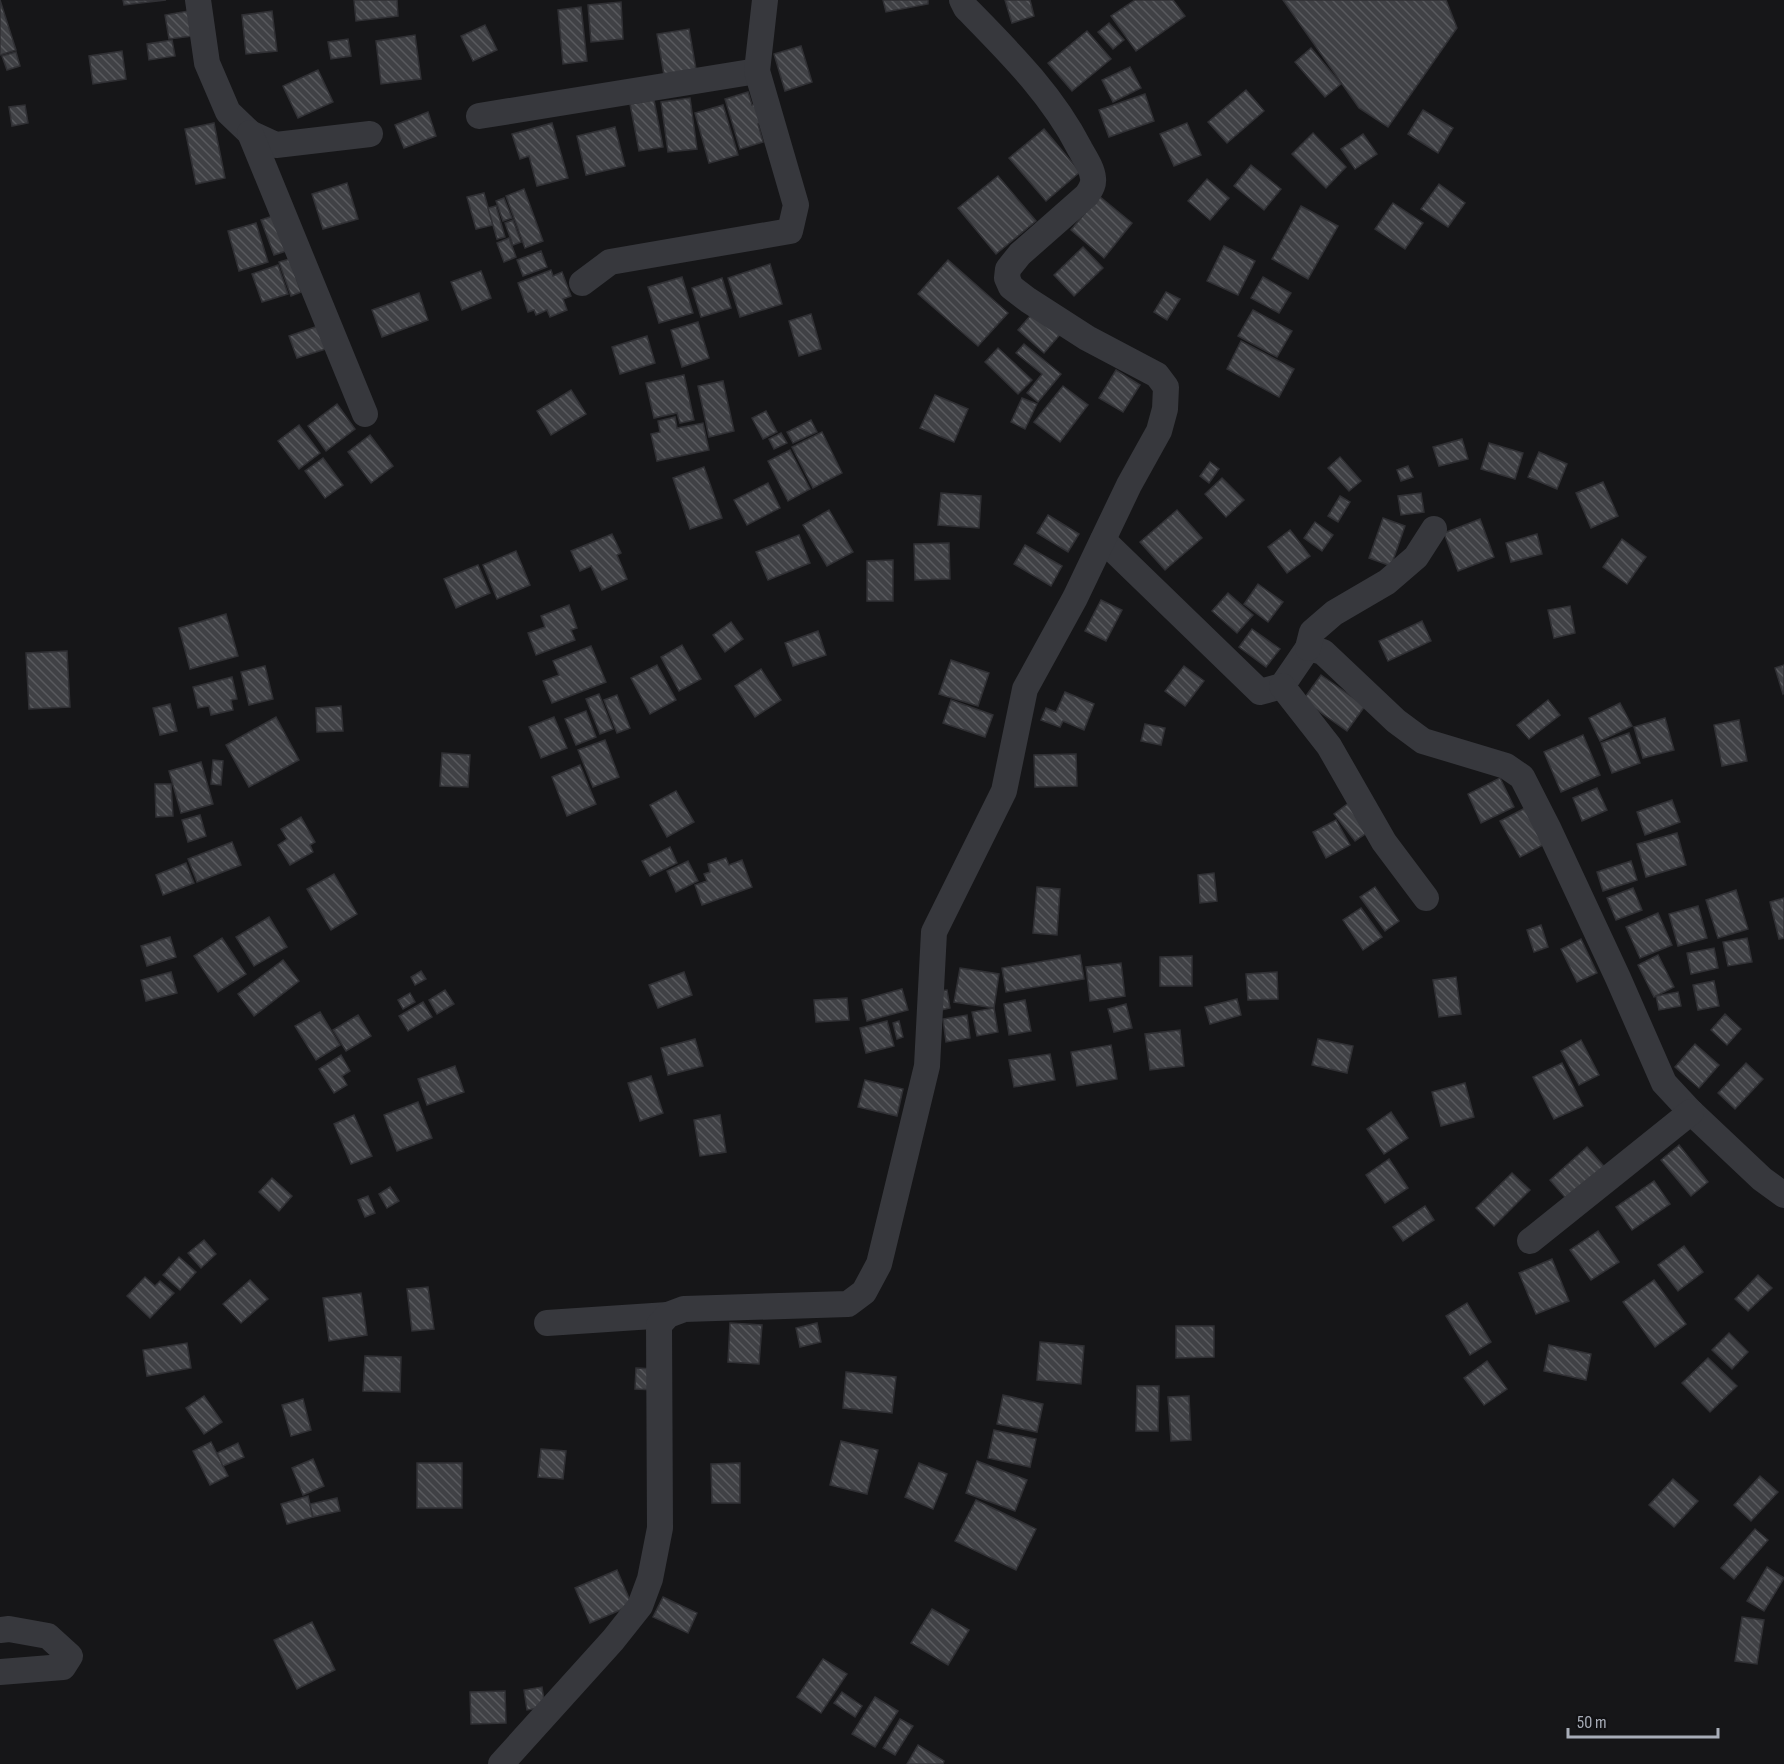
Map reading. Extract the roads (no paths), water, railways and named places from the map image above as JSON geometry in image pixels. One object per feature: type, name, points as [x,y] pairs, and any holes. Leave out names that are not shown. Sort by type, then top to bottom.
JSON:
[{"type":"street","points":[[198,0],[207,63],[228,112],[250,133],[276,144],[370,134]]},
{"type":"street","points":[[582,283],[610,262],[790,231],[796,205],[757,70],[765,0]]},
{"type":"street","points":[[547,1323],[668,1315],[684,1309],[848,1304],[864,1292],[879,1264],[927,1066],[934,932],[1004,791],[1025,689],[1075,598],[1129,485],[1159,431],[1165,408],[1166,387],[1157,375],[1087,338],[1028,300],[1011,286],[1007,278],[1008,269],[1020,254],[1087,195],[1093,180],[1090,167],[1066,121],[1021,64],[966,8],[962,0]]},
{"type":"street","points":[[479,116],[757,70]]},
{"type":"street","points":[[250,133],[364,414]]},
{"type":"street","points":[[1104,540],[1260,692],[1282,686],[1308,648],[1312,632],[1334,613],[1394,576],[1416,557],[1434,530]]},
{"type":"street","points":[[1308,648],[1323,652],[1396,721],[1423,741],[1506,766],[1522,777],[1618,978],[1664,1083],[1691,1112],[1762,1179],[1784,1195]]},
{"type":"street","points":[[1282,686],[1329,746],[1384,842],[1426,898]]},
{"type":"street","points":[[1530,1241],[1691,1112]]},
{"type":"street","points":[[501,1764],[613,1640],[640,1606],[650,1579],[660,1528],[659,1325],[668,1315]]},
{"type":"street","points":[[0,1630],[9,1629],[48,1636],[70,1656],[63,1667],[0,1672]]}]
